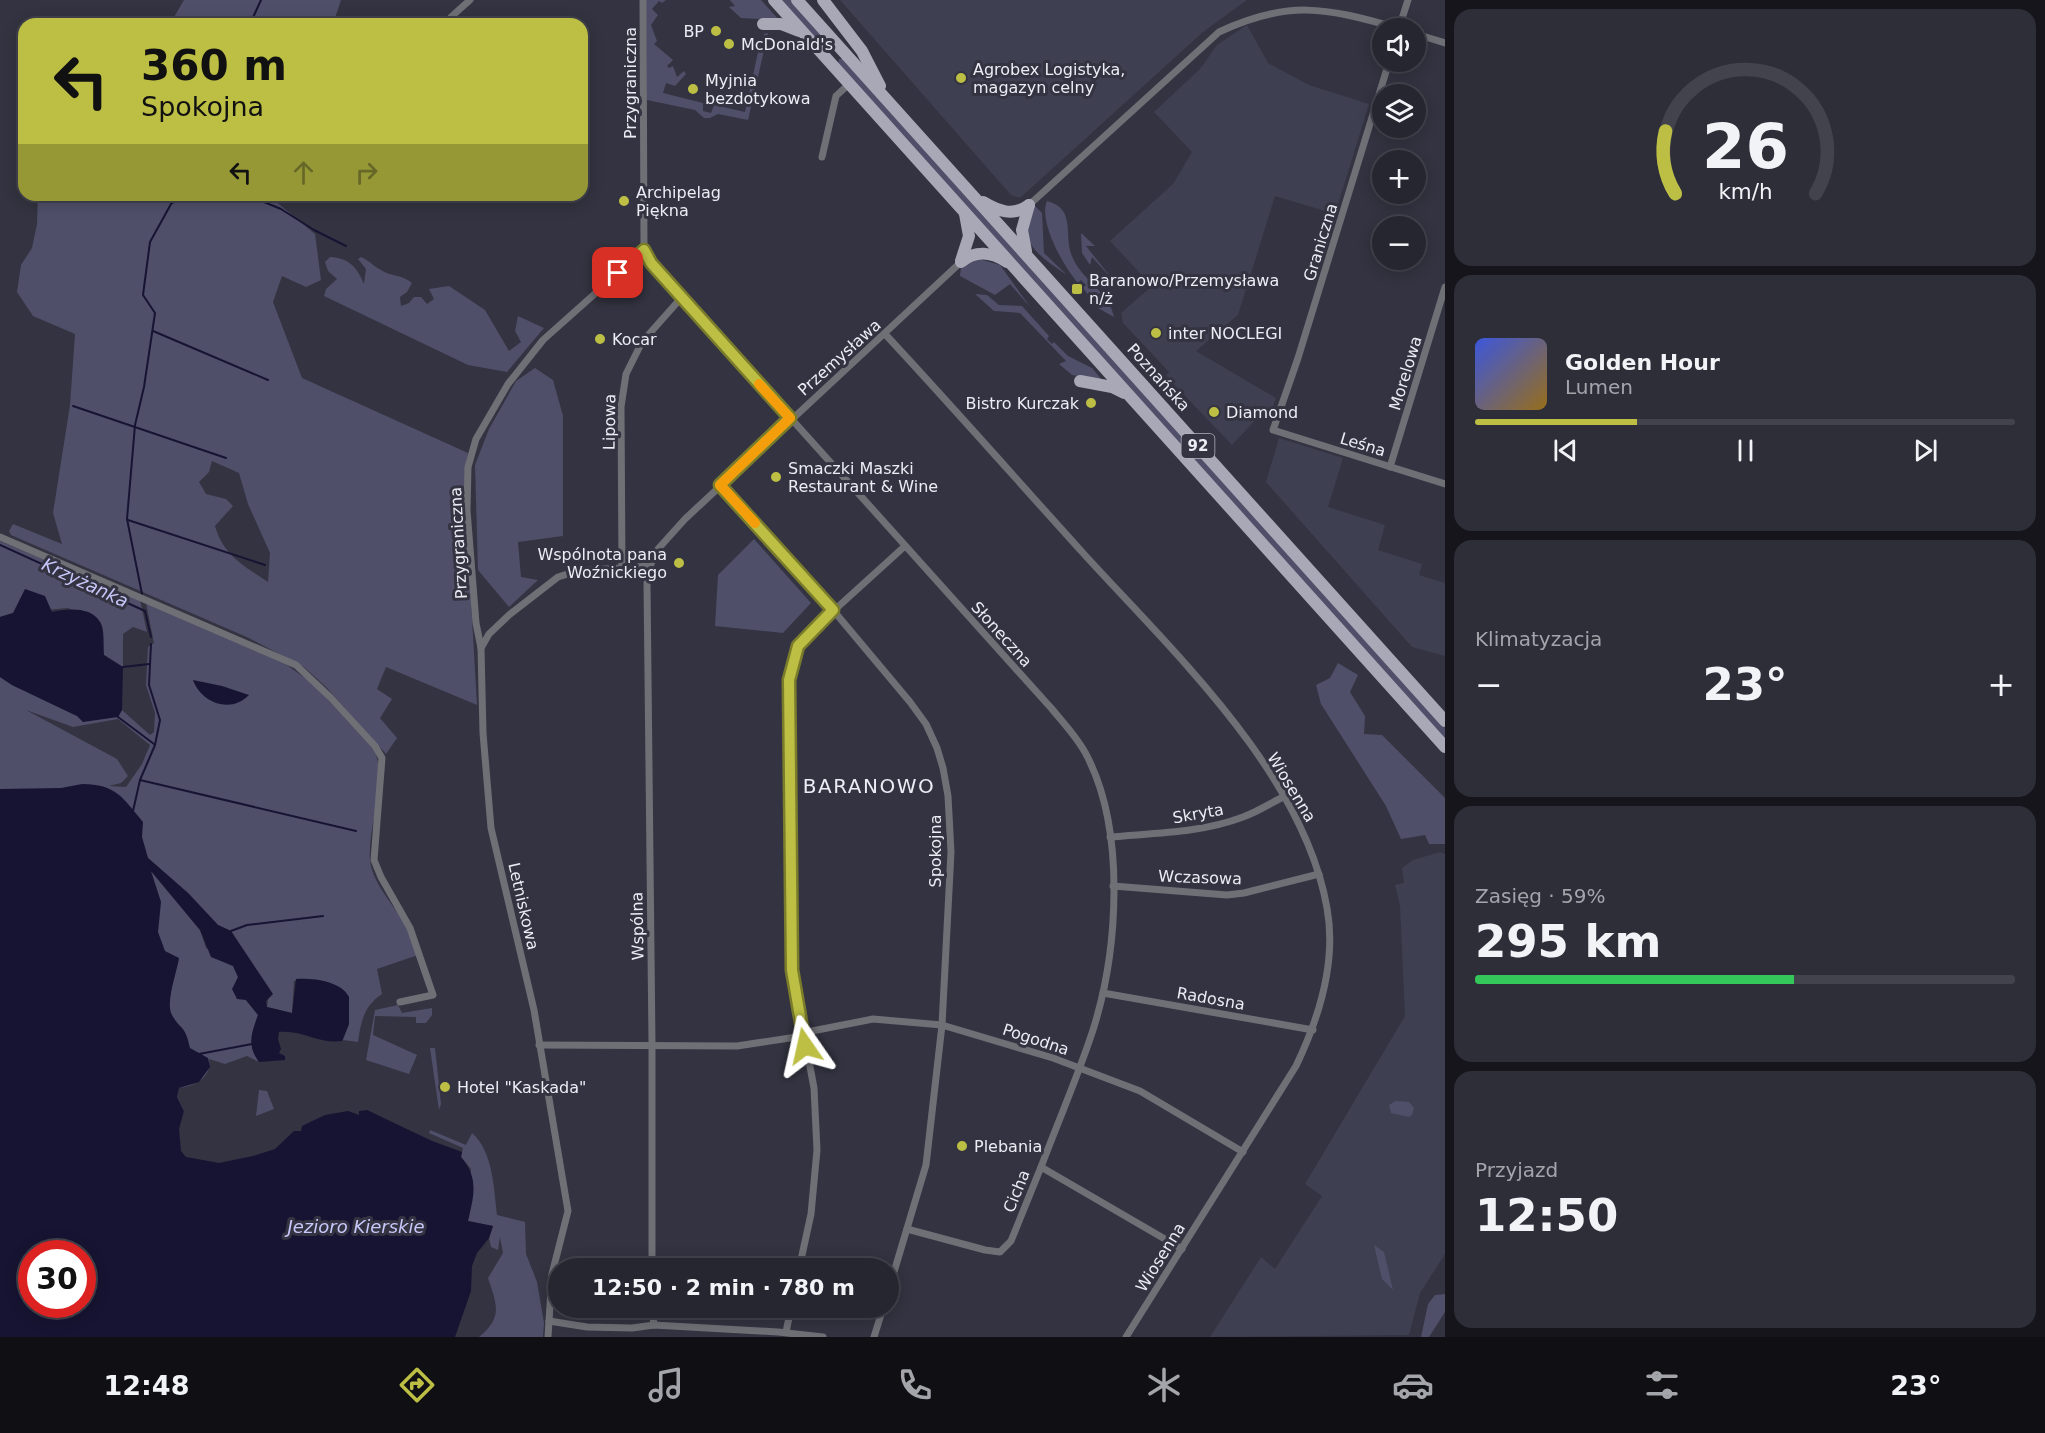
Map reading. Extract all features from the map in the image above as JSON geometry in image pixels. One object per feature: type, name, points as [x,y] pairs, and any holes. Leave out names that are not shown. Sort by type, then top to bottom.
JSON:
[{"type":"main road","name":"92","points":[[774,0],[849,84]]},
{"type":"main road","name":"Poznańska","points":[[797,0],[1445,721]]},
{"type":"main road","points":[[824,0],[865,55],[885,98]]},
{"type":"main road","points":[[763,24],[787,25],[805,34]]},
{"type":"main road","name":"Poznańska","points":[[849,84],[1445,747]]},
{"type":"main road","points":[[967,189],[986,204],[1002,211],[1016,211],[1029,205]]},
{"type":"main road","points":[[1029,205],[1023,221],[1022,240],[1029,257]]},
{"type":"main road","points":[[961,262],[969,233],[968,220],[963,211]]},
{"type":"main road","points":[[961,262],[970,255],[986,254],[1003,260],[1017,270]]},
{"type":"main road","points":[[1080,381],[1112,387],[1134,400]]},
{"type":"street","points":[[451,17],[470,0]]},
{"type":"street","name":"Przygraniczna","points":[[481,648],[476,623],[467,510],[468,466],[476,439],[508,384],[543,340],[644,250],[643,0]]},
{"type":"street","points":[[1402,18],[1408,0]]},
{"type":"street","points":[[1029,205],[1219,32],[1249,15],[1281,5],[1309,5],[1372,21]]},
{"type":"street","points":[[1426,37],[1445,43]]},
{"type":"street","name":"Graniczna","points":[[1273,430],[1298,358],[1386,72]]},
{"type":"street","points":[[822,157],[836,96],[849,84]]},
{"type":"street","name":"Słoneczna","points":[[644,250],[651,263],[1052,708],[1081,745],[1101,793],[1110,837],[1113,886],[1112,924],[1103,993],[1079,1067],[1041,1167]]},
{"type":"street","name":"Przemysława","points":[[647,583],[650,566],[666,538],[790,418],[885,334],[961,262]]},
{"type":"street","name":"Morelowa","points":[[1390,467],[1445,287]]},
{"type":"street","name":"Lipowa","points":[[622,567],[621,407],[624,382],[642,342],[682,297]]},
{"type":"street","name":"Wiosenna","points":[[885,334],[1202,686],[1259,757],[1285,796],[1305,834],[1319,874],[1328,910],[1329,944],[1323,993],[1313,1030],[1296,1066],[1126,1337]]},
{"type":"street","name":"Leśna","points":[[1273,430],[1445,484]]},
{"type":"street","name":"Spokojna","points":[[720,485],[833,610],[910,702],[926,724],[941,762],[948,796],[951,852],[942,1025],[926,1165],[898,1258]]},
{"type":"street","points":[[0,537],[296,665],[321,687],[375,746],[382,758],[382,777],[375,819],[374,860],[410,928],[433,995],[400,1002]]},
{"type":"street","points":[[801,1258],[812,1205],[817,1150],[814,1088],[792,970],[789,680],[798,646],[833,610],[905,546]]},
{"type":"street","points":[[481,648],[489,634],[509,615],[558,577],[577,571],[650,566]]},
{"type":"street","name":"Wspólna","points":[[647,583],[652,1258]]},
{"type":"street","name":"Letniskowa","points":[[481,648],[483,733],[490,818],[529,984],[568,1211],[552,1274],[548,1337]]},
{"type":"street","name":"Skryta","points":[[1110,837],[1198,829],[1245,817],[1285,796]]},
{"type":"street","name":"Wczasowa","points":[[1113,886],[1227,895],[1244,893],[1319,874]]},
{"type":"street","name":"Radosna","points":[[1103,993],[1313,1030]]},
{"type":"street","name":"Pogodna","points":[[539,1045],[737,1046],[873,1019],[942,1025],[1079,1067],[1140,1091],[1243,1152]]},
{"type":"street","name":"Cicha","points":[[907,1229],[1000,1252],[1011,1241],[1041,1167],[1182,1250]]},
{"type":"street","points":[[653,1318],[654,1325]]},
{"type":"street","points":[[786,1332],[789,1318]]},
{"type":"street","points":[[874,1337],[880,1318]]},
{"type":"street","points":[[549,1321],[587,1327],[632,1328],[654,1325],[776,1334],[786,1332],[823,1337]]},
{"type":"shaded area","points":[[184,0],[341,0],[335,18],[174,18]]},
{"type":"shaded area","points":[[646,0],[666,0],[662,3],[659,1],[652,9],[658,15],[651,25],[657,41],[654,44],[673,60],[667,66],[669,68],[673,66],[677,77],[684,71],[686,74],[675,86],[666,83],[663,93],[703,103],[703,111],[711,113],[714,105],[745,112],[760,43],[764,34],[768,33],[748,120],[718,114],[704,118],[695,110],[647,100]]},
{"type":"shaded area","points":[[730,0],[761,0],[779,20],[741,18],[729,7],[735,6]]},
{"type":"shaded area","points":[[780,0],[791,0],[821,34],[820,37],[815,39]]},
{"type":"shaded area","points":[[840,0],[1247,0],[1203,32],[1020,198],[1011,195]]},
{"type":"shaded area","points":[[1247,25],[1268,63],[1309,85],[1369,104],[1335,214],[1275,196],[1238,315],[1196,351],[1276,398],[1268,419],[1261,414],[1232,445],[1166,376],[1169,372],[1123,323],[1121,313],[1152,286],[1110,241],[1173,184],[1192,152],[1154,112],[1200,69],[1217,45]]},
{"type":"shaded area","points":[[839,59],[844,59],[1445,728],[1445,740],[838,64]]},
{"type":"shaded area","points":[[38,201],[275,201],[315,234],[321,280],[306,287],[282,276],[273,302],[302,378],[468,453],[465,467],[466,515],[477,705],[386,667],[377,689],[392,699],[380,718],[397,738],[386,754],[326,687],[304,667],[249,638],[11,535],[9,531],[13,524],[62,544],[53,513],[70,405],[75,334],[33,316],[17,292],[21,265],[32,248],[37,224]],"holes":[[[212,461],[239,473],[248,504],[270,553],[268,582],[235,559],[223,545],[215,526],[233,506],[226,499],[206,494],[199,482],[209,472]]]},
{"type":"shaded area","points":[[293,201],[327,201],[330,203]]},
{"type":"shaded area","points":[[1047,201],[1056,205],[1066,216],[1072,256],[1082,272],[1107,300],[1114,317],[1098,308],[1083,288],[1086,285],[1081,280],[1078,283],[1060,256],[1046,220]]},
{"type":"shaded area","points":[[1034,205],[1042,213],[1044,253],[1067,275],[1041,256],[1031,243],[1027,225]]},
{"type":"shaded area","points":[[1081,233],[1095,246],[1086,246],[1113,280],[1092,257],[1090,265],[1082,253]]},
{"type":"shaded area","points":[[330,257],[352,264],[364,284],[366,269],[358,259],[361,257],[385,272],[408,280],[412,283],[407,292],[400,297],[401,306],[409,303],[414,297],[421,297],[427,304],[434,299],[429,289],[449,286],[485,310],[509,351],[521,342],[515,331],[518,316],[544,328],[507,372],[468,365],[324,296],[326,289],[337,279],[328,271],[325,262]]},
{"type":"shaded area","points":[[976,258],[1000,265],[1031,308],[1010,284],[995,295],[960,276],[961,267]]},
{"type":"shaded area","points":[[975,294],[987,295],[999,305],[1022,306],[1049,336],[1047,339],[1052,344],[1054,342],[1068,356],[1092,368],[1102,380],[1072,375],[1059,364],[1066,361],[1020,313],[994,311]]},
{"type":"shaded area","points":[[535,368],[553,380],[563,416],[563,536],[518,542],[521,577],[538,580],[509,607],[478,570],[475,465],[489,429],[516,381]]},
{"type":"shaded area","points":[[1279,438],[1343,458],[1328,507],[1385,525],[1378,550],[1422,564],[1419,575],[1445,583],[1445,656],[1412,647],[1266,482]]},
{"type":"shaded area","points":[[754,539],[811,603],[783,633],[715,626],[718,575]]},
{"type":"shaded area","points":[[0,541],[140,600],[147,632],[133,627],[123,634],[123,667],[104,655],[101,623],[68,608],[13,613],[0,617]]},
{"type":"shaded area","points":[[146,603],[287,665],[313,684],[372,747],[377,759],[379,786],[370,860],[378,884],[405,925],[418,955],[377,969],[382,994],[371,1004],[364,1015],[358,1042],[343,1040],[349,1024],[349,997],[337,987],[324,981],[294,981],[292,1013],[267,1007],[269,991],[231,931],[218,925],[188,893],[148,858],[150,870],[200,930],[206,948],[233,966],[238,977],[233,989],[258,1015],[252,1044],[259,1062],[247,1056],[225,1064],[209,1059],[208,1071],[202,1080],[179,1088],[177,1097],[184,1111],[179,1125],[0,850],[0,677],[77,716],[118,717],[122,710],[150,735],[154,732],[155,713],[146,685],[148,647],[154,643]],"holes":[[[26,710],[73,727],[118,719],[150,745],[142,764],[126,787],[109,786],[121,783],[128,776],[117,759]]]},
{"type":"shaded area","points":[[1338,663],[1358,675],[1350,692],[1365,716],[1364,734],[1382,735],[1445,798],[1445,844],[1429,844],[1425,835],[1401,839],[1386,806],[1321,704],[1316,685],[1330,678]]},
{"type":"shaded area","points":[[1440,852],[1445,854],[1445,1254],[1420,1293],[1409,1335],[1210,1337],[1261,1257],[1275,1269],[1322,1196],[1305,1184],[1405,1016],[1400,905],[1395,885],[1404,883],[1402,868],[1413,860]]},
{"type":"shaded area","points":[[398,1005],[402,1013],[432,1008],[432,1015],[426,1023],[416,1023],[416,1017],[375,1016],[373,1035],[417,1055],[409,1074],[366,1060],[375,1010]]},
{"type":"shaded area","points":[[430,1048],[435,1048],[441,1104],[439,1110]]},
{"type":"shaded area","points":[[259,1090],[267,1091],[274,1109],[256,1116]]},
{"type":"shaded area","points":[[1396,1101],[1409,1102],[1414,1108],[1412,1115],[1409,1117],[1391,1113],[1389,1105]]},
{"type":"shaded area","points":[[430,1130],[466,1145],[472,1133],[479,1141],[488,1160],[497,1215],[525,1222],[526,1254],[537,1282],[544,1323],[543,1337],[479,1337],[487,1330],[495,1317],[494,1296],[488,1278],[503,1253],[500,1237],[498,1250],[491,1247],[489,1238],[493,1226],[468,1221],[471,1169],[461,1157],[463,1148],[429,1133]]},
{"type":"shaded area","points":[[1374,1245],[1384,1252],[1393,1290],[1382,1279]]},
{"type":"shaded area","points":[[1445,1294],[1445,1312],[1429,1337],[1421,1337],[1428,1304],[1435,1295]]},
{"type":"water","points":[[25,589],[45,596],[52,612],[85,611],[91,613],[100,622],[104,655],[123,667],[122,710],[118,717],[83,722],[77,716],[0,677],[0,617],[13,613]]},
{"type":"water","points":[[193,680],[249,695],[234,704],[217,703],[203,695]]},
{"type":"water","name":"Jezioro Kierskie","points":[[82,784],[103,787],[118,794],[143,822],[142,837],[148,858],[188,893],[218,925],[231,931],[273,994],[266,1001],[267,1007],[292,1013],[296,979],[318,980],[340,987],[345,992],[349,997],[349,1024],[342,1041],[324,1041],[296,1033],[279,1032],[278,1039],[281,1049],[279,1053],[285,1056],[285,1060],[259,1062],[251,1044],[258,1015],[246,1000],[237,999],[232,989],[238,977],[233,966],[211,957],[200,930],[151,871],[161,902],[158,932],[165,951],[179,958],[170,1010],[184,1031],[190,1048],[208,1058],[210,1067],[199,1082],[179,1088],[177,1097],[184,1111],[179,1129],[181,1151],[186,1157],[219,1163],[253,1156],[275,1149],[294,1131],[301,1131],[302,1126],[325,1115],[348,1111],[359,1115],[359,1111],[367,1110],[432,1141],[462,1152],[461,1157],[471,1172],[473,1180],[468,1221],[493,1226],[489,1238],[477,1253],[472,1266],[471,1291],[455,1337],[0,1337],[0,789],[61,788]]},
{"type":"waterway","points":[[253,18],[261,0]]},
{"type":"waterway","points":[[142,594],[127,519],[135,425],[144,387],[155,313],[143,295],[150,242],[173,201]]},
{"type":"waterway","points":[[172,203],[176,201]]},
{"type":"waterway","points":[[262,201],[281,209],[314,230],[346,246]]},
{"type":"waterway","points":[[153,331],[268,380]]},
{"type":"waterway","points":[[73,406],[226,458]]},
{"type":"waterway","points":[[128,520],[265,565]]},
{"type":"waterway","name":"Krzyżanka","points":[[0,545],[145,611],[151,637]]},
{"type":"waterway","name":"Krzyżanka","points":[[133,811],[140,780],[155,745],[160,720],[149,685],[151,644]]},
{"type":"waterway","points":[[123,667],[149,664]]},
{"type":"waterway","points":[[118,717],[154,744]]},
{"type":"waterway","points":[[140,780],[356,831]]},
{"type":"waterway","points":[[231,931],[247,925],[323,916]]},
{"type":"waterway","points":[[199,1054],[252,1044]]},
{"type":"slow traffic","points":[[755,523],[720,485],[790,418],[759,384]]},
{"type":"place","name":"BP","points":[[716,31]]},
{"type":"place","name":"McDonald's","points":[[729,44]]},
{"type":"place","name":"Agrobex Logistyka, magazyn celny","points":[[961,78]]},
{"type":"place","name":"Myjnia bezdotykowa","points":[[693,89]]},
{"type":"place","name":"Archipelag Piękna","points":[[624,201]]},
{"type":"place","name":"Baranowo/Przemysława n/ż","points":[[1077,289]]},
{"type":"place","name":"inter NOCLEGI","points":[[1156,333]]},
{"type":"place","name":"Kocar","points":[[600,339]]},
{"type":"place","name":"Bistro Kurczak","points":[[1091,403]]},
{"type":"place","name":"Diamond","points":[[1214,412]]},
{"type":"place","name":"Smaczki Maszki Restaurant & Wine","points":[[776,477]]},
{"type":"place","name":"Wspólnota pana Woźnickiego","points":[[679,563]]},
{"type":"place","name":"Hotel \"Kaskada\"","points":[[445,1087]]},
{"type":"place","name":"Plebania","points":[[962,1146]]},
{"type":"district","name":"BARANOWO","points":[[869,786]]},
{"type":"route","points":[[618,273],[644,250],[651,263],[790,418],[720,485],[833,610],[798,646],[789,680],[792,970],[805,1046]]}]
